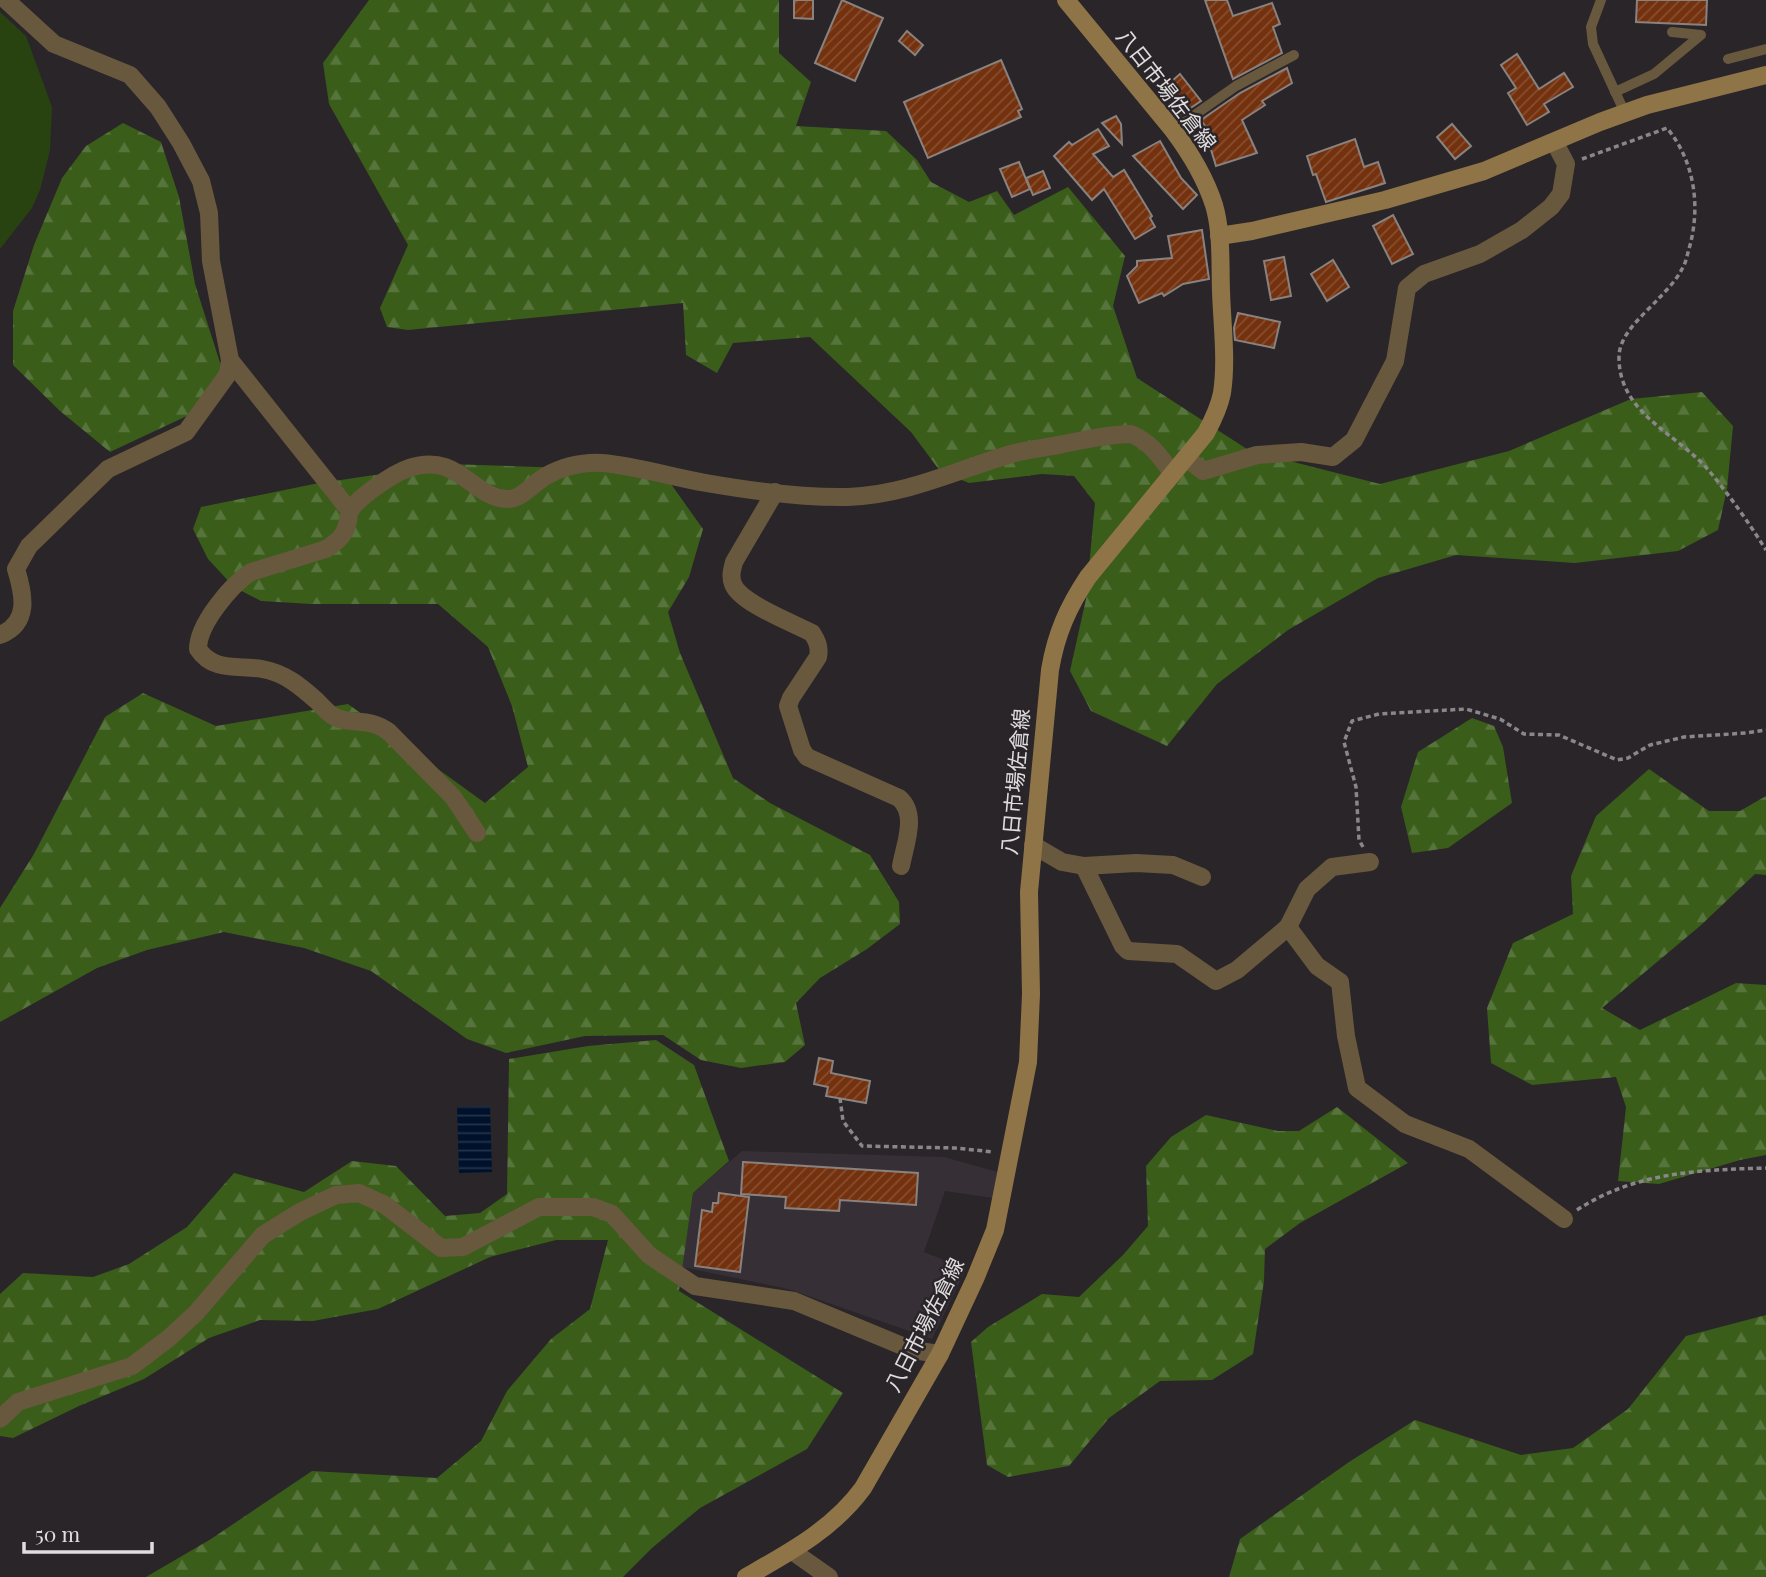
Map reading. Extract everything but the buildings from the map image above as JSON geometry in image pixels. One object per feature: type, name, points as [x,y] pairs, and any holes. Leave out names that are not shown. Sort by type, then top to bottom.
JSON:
[{"type":"main road","name":"八日市場佐倉線","points":[[746,1577],[830,1526],[851,1505],[940,1353],[995,1230],[1028,1062],[1031,994],[1029,891],[1050,670],[1057,634],[1074,598],[1088,577],[1206,433],[1217,413],[1222,393],[1224,367],[1219,236],[1215,209],[1207,186],[1189,152],[1173,130],[1066,0]]},
{"type":"main road","points":[[1219,236],[1252,231],[1385,200],[1484,170],[1625,113],[1696,91],[1766,75]]},
{"type":"street","points":[[0,635],[19,622],[24,606],[16,569],[29,546],[108,469],[186,432],[228,374],[230,360],[211,261],[209,214],[201,181],[159,107],[130,75],[54,44],[6,0]]},
{"type":"street","points":[[1186,458],[1203,471],[1257,455],[1301,452],[1333,457],[1354,440],[1395,362],[1407,288],[1424,275],[1480,254],[1522,230],[1551,207],[1561,194],[1566,164],[1555,142]]},
{"type":"street","points":[[230,360],[350,510]]},
{"type":"street","points":[[477,833],[453,797],[378,723],[334,716],[281,673],[211,663],[198,649],[198,640],[204,628],[224,597],[241,579],[251,572],[326,549],[344,536],[350,510],[391,476],[410,467],[447,467],[462,474],[488,494],[507,499],[522,494],[544,477],[571,465],[601,463],[662,472],[704,483],[847,497],[918,486],[1013,454],[1119,434],[1142,438],[1152,446],[1173,474]]},
{"type":"street","points":[[775,492],[734,562],[731,572],[733,584],[745,598],[812,633],[817,641],[820,649],[818,657],[790,698],[788,706],[802,750],[807,757],[905,803],[910,816],[901,866]]},
{"type":"street","points":[[1033,845],[1062,862],[1084,866],[1136,863],[1173,865],[1202,877]]},
{"type":"street","points":[[1084,866],[1123,946],[1128,951],[1177,954],[1216,981],[1237,970],[1288,927],[1307,889],[1332,867],[1370,862]]},
{"type":"street","points":[[1288,927],[1317,966],[1340,982],[1346,1036],[1357,1088],[1405,1124],[1469,1149],[1564,1219]]},
{"type":"street","points":[[0,1419],[18,1402],[132,1366],[196,1313],[263,1236],[300,1212],[335,1195],[359,1193],[385,1205],[441,1248],[463,1247],[539,1207],[593,1207],[612,1214],[649,1255],[695,1286],[794,1301],[912,1350],[940,1353]]},
{"type":"street","points":[[792,1551],[829,1577]]},
{"type":"lane","points":[[1601,0],[1591,27],[1593,44],[1625,113]]},
{"type":"lane","points":[[1615,92],[1654,74],[1701,35],[1672,32]]},
{"type":"lane","points":[[1728,59],[1766,49]]},
{"type":"lane","points":[[1173,130],[1236,86],[1294,55]]},
{"type":"path","points":[[1566,164],[1667,128],[1677,140],[1690,171],[1696,200],[1695,227],[1683,268],[1659,299],[1636,321],[1618,358],[1624,383],[1646,419],[1676,439],[1709,471],[1766,550]]},
{"type":"path","points":[[1370,862],[1359,839],[1356,787],[1344,742],[1352,722],[1359,719],[1379,714],[1466,709],[1500,719],[1524,734],[1559,735],[1617,760],[1628,758],[1650,745],[1684,737],[1766,730]]},
{"type":"path","points":[[840,1098],[843,1121],[862,1146],[955,1148],[1010,1153]]},
{"type":"path","points":[[1564,1219],[1599,1196],[1657,1176],[1766,1168]]},
{"type":"shaded area","points":[[742,1151],[944,1157],[998,1172],[993,1198],[945,1191],[924,1252],[966,1269],[932,1339],[788,1289],[682,1267],[693,1193]]},
{"type":"green space","points":[[369,0],[779,0],[779,53],[811,82],[796,126],[886,131],[917,160],[931,182],[969,202],[997,191],[1014,215],[1068,187],[1125,256],[1113,306],[1137,378],[1250,451],[1380,484],[1509,451],[1631,399],[1702,392],[1733,426],[1727,489],[1718,530],[1678,551],[1575,563],[1456,555],[1378,578],[1288,630],[1217,684],[1167,746],[1091,711],[1070,671],[1086,599],[1095,503],[1074,476],[1042,474],[969,483],[940,471],[911,432],[810,337],[733,343],[717,373],[686,355],[683,303],[408,330],[387,327],[380,308],[408,245],[329,104],[323,63]]},
{"type":"green space","points":[[0,12],[26,36],[52,107],[50,150],[40,190],[32,208],[0,249]]},
{"type":"green space","points":[[123,123],[161,142],[179,197],[195,284],[222,369],[189,415],[110,452],[60,411],[13,365],[13,311],[34,245],[62,178],[86,146]]},
{"type":"green space","points":[[448,464],[599,469],[666,477],[703,529],[689,577],[668,612],[680,653],[733,778],[770,803],[870,855],[899,902],[900,924],[867,949],[820,978],[796,1003],[805,1045],[785,1062],[741,1068],[701,1060],[663,1035],[585,1036],[506,1053],[467,1039],[371,971],[304,948],[224,932],[147,950],[97,968],[0,1022],[0,908],[34,854],[105,717],[143,693],[216,726],[348,704],[485,803],[528,767],[512,706],[488,647],[438,604],[311,604],[261,601],[234,587],[208,559],[193,529],[201,507],[314,484]]},
{"type":"green space","points":[[1472,718],[1494,726],[1503,747],[1512,803],[1448,848],[1412,853],[1401,807],[1418,752]]},
{"type":"green space","points":[[1649,769],[1709,811],[1740,811],[1766,796],[1766,875],[1755,874],[1700,926],[1602,1008],[1640,1030],[1736,983],[1766,985],[1766,1155],[1659,1184],[1618,1181],[1626,1107],[1616,1077],[1532,1085],[1491,1063],[1487,1008],[1513,943],[1573,914],[1571,876],[1596,816]]},
{"type":"green space","points":[[656,1040],[694,1065],[729,1161],[693,1193],[679,1291],[843,1393],[807,1449],[700,1508],[652,1548],[623,1577],[146,1577],[211,1539],[312,1471],[437,1478],[481,1441],[507,1391],[551,1339],[590,1309],[608,1240],[556,1240],[490,1257],[378,1309],[313,1321],[260,1320],[209,1338],[144,1379],[13,1438],[0,1436],[0,1294],[23,1273],[93,1277],[129,1264],[187,1227],[234,1173],[304,1192],[352,1161],[396,1166],[445,1216],[480,1213],[507,1194],[509,1059],[588,1046]]},
{"type":"green space","points":[[1337,1107],[1408,1163],[1300,1223],[1265,1249],[1264,1281],[1253,1354],[1212,1380],[1160,1381],[1109,1418],[1069,1466],[1008,1477],[987,1465],[971,1342],[988,1327],[1042,1294],[1079,1297],[1123,1255],[1148,1226],[1146,1166],[1171,1137],[1206,1115],[1278,1131],[1299,1131]]},
{"type":"green space","points":[[1766,1315],[1766,1577],[1229,1577],[1240,1539],[1349,1462],[1415,1420],[1521,1455],[1573,1448],[1628,1409],[1686,1336]]},
{"type":"water","points":[[490,1106],[492,1172],[459,1173],[457,1107]]}]
